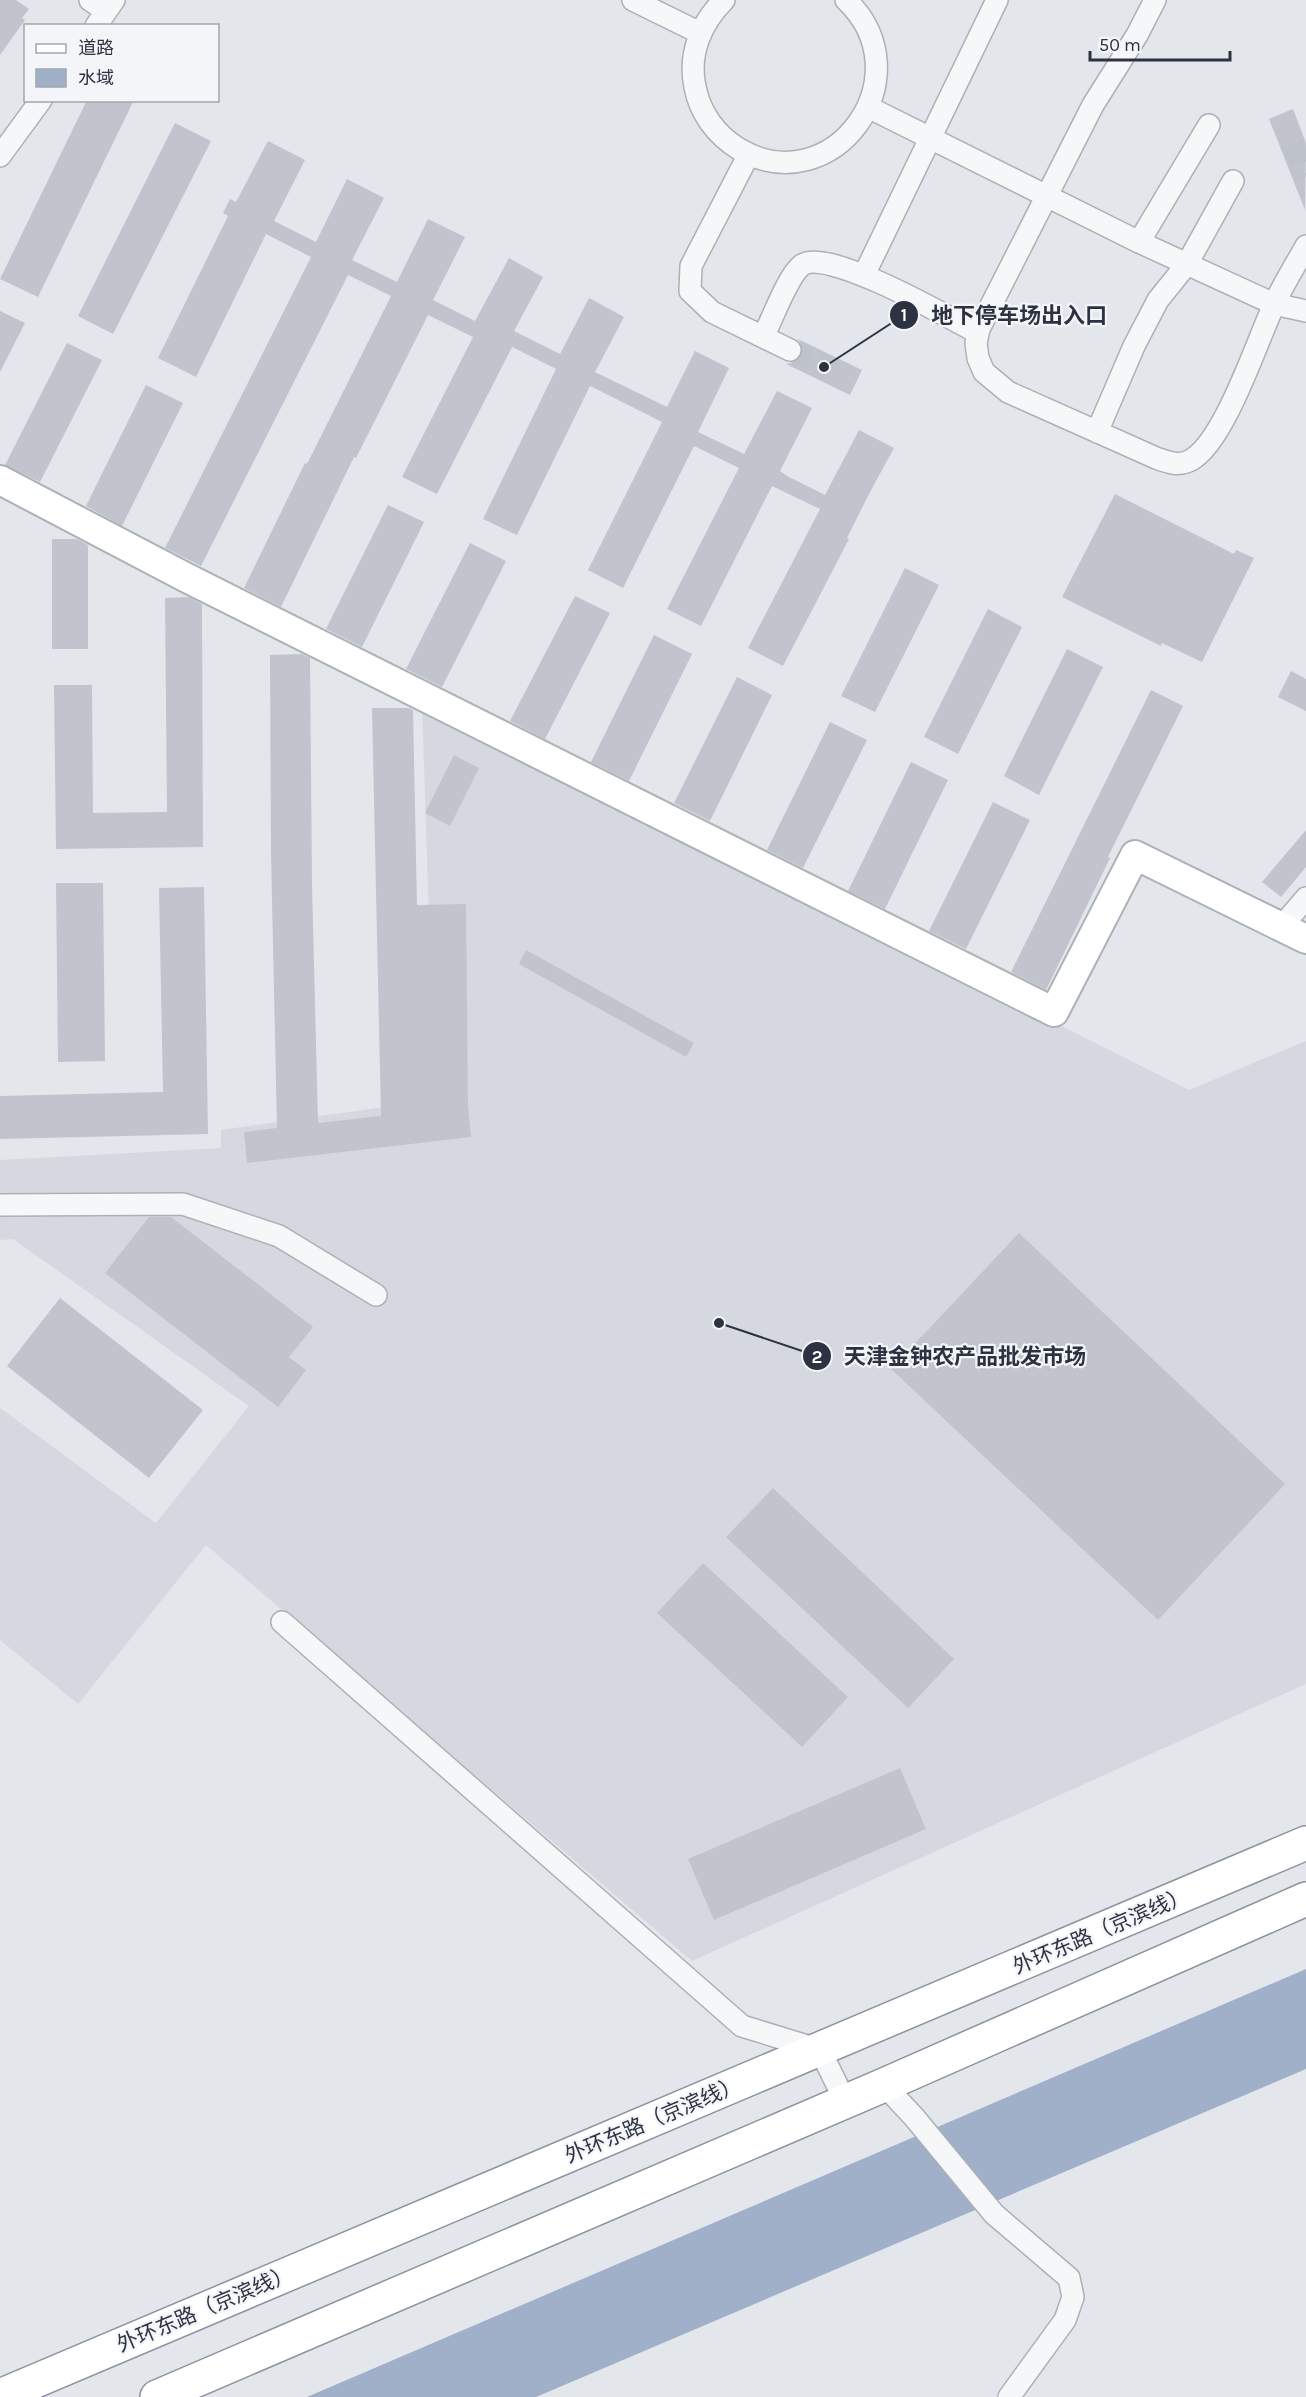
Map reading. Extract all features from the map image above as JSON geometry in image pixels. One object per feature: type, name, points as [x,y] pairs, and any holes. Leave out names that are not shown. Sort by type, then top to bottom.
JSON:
[{"type":"highway","name":"外环东路（京滨线）","points":[[0,2396],[1306,1843]]},
{"type":"highway","points":[[157,2397],[884,2085],[1306,1899]]},
{"type":"street","points":[[633,0],[700,33]]},
{"type":"street","points":[[724,0],[709,17],[700,33],[693,66],[697,96],[710,123],[731,144],[749,154],[788,161],[818,155],[843,140],[854,129],[868,107],[875,87],[876,54],[865,23],[846,0]]},
{"type":"street","points":[[864,275],[997,0]]},
{"type":"street","points":[[1155,0],[1137,35],[1092,105],[978,333],[976,343],[978,358],[984,372],[1008,392],[1097,432],[1175,464],[1190,461],[1220,430],[1274,304],[1306,246]]},
{"type":"street","points":[[88,24],[102,7]]},
{"type":"street","points":[[0,144],[30,102]]},
{"type":"street","points":[[0,156],[40,102]]},
{"type":"street","points":[[868,107],[1139,242],[1274,304],[1306,311]]},
{"type":"street","points":[[1139,242],[1209,125]]},
{"type":"street","points":[[749,154],[691,266],[690,291],[712,312],[790,350]]},
{"type":"street","points":[[1097,432],[1134,346],[1158,300],[1187,264],[1233,181]]},
{"type":"street","points":[[764,337],[793,275],[803,264],[813,261],[824,262],[864,275],[978,333]]},
{"type":"street","points":[[0,480],[195,582],[1054,1012],[1135,855],[1294,933],[1306,898]]},
{"type":"street","points":[[0,1205],[183,1204],[279,1236],[376,1295]]},
{"type":"street","points":[[282,1623],[742,2026],[820,2050],[845,2101]]},
{"type":"street","points":[[884,2085],[914,2117],[994,2214],[1070,2278],[1073,2297],[1065,2320],[1008,2397]]},
{"type":"shaded area","points":[[422,705],[1189,1090],[1306,1041],[1306,1684],[692,1961],[206,1545],[78,1704],[0,1640],[0,1408],[156,1523],[249,1406],[13,1239],[0,1240],[0,1160],[221,1148],[221,1130],[435,1100]]},
{"type":"water","points":[[1306,1969],[1306,2069],[536,2397],[307,2397]]},
{"type":"building","points":[[0,0],[16,0],[29,9],[22,18],[25,20],[0,55]]},
{"type":"building","points":[[86,102],[133,102],[38,297],[0,279]]},
{"type":"building","points":[[1293,109],[1306,143],[1305,210],[1269,119]]},
{"type":"building","points":[[175,123],[211,141],[113,334],[78,316]]},
{"type":"building","points":[[268,141],[305,160],[274,221],[316,242],[347,179],[384,198],[352,260],[397,282],[428,219],[465,237],[433,300],[475,321],[509,258],[543,277],[514,331],[560,354],[589,298],[624,317],[595,372],[667,407],[695,351],[729,368],[698,432],[744,454],[777,391],[812,408],[780,471],[825,495],[859,430],[894,448],[783,666],[748,648],[820,509],[772,486],[701,626],[667,609],[739,468],[694,446],[623,588],[588,570],[662,422],[590,386],[517,535],[483,519],[556,369],[512,347],[437,494],[402,477],[473,337],[428,315],[356,458],[354,457],[281,607],[244,588],[391,296],[348,275],[201,566],[165,548],[311,257],[266,234],[196,377],[158,358],[228,216],[223,213],[230,199],[236,202]]},
{"type":"building","points":[[0,311],[25,323],[0,372]]},
{"type":"building","points":[[798,339],[862,370],[850,395],[786,364],[797,361],[801,356],[803,349]]},
{"type":"building","points":[[67,343],[102,360],[40,482],[5,465]]},
{"type":"building","points":[[146,385],[183,403],[122,526],[86,506]]},
{"type":"building","points":[[1115,494],[1234,554],[1236,550],[1254,558],[1202,662],[1162,643],[1161,646],[1062,597]]},
{"type":"building","points":[[388,505],[424,522],[362,647],[326,629]]},
{"type":"building","points":[[52,539],[77,539],[88,545],[88,649],[52,649]]},
{"type":"building","points":[[470,543],[506,561],[442,687],[406,669]]},
{"type":"building","points":[[905,568],[939,585],[875,712],[841,696]]},
{"type":"building","points":[[575,596],[610,613],[545,739],[510,721]]},
{"type":"building","points":[[189,597],[202,604],[203,847],[56,849],[54,685],[92,685],[93,813],[167,812],[165,598]]},
{"type":"building","points":[[988,609],[1022,627],[958,754],[924,737]]},
{"type":"building","points":[[654,635],[692,654],[629,781],[591,762]]},
{"type":"building","points":[[1067,649],[1103,667],[1039,795],[1004,776]]},
{"type":"building","points":[[302,654],[310,658],[312,885],[318,1123],[381,1116],[372,708],[409,708],[413,710],[417,905],[466,904],[468,1106],[471,1137],[247,1163],[244,1132],[277,1128],[271,853],[270,655]]},
{"type":"building","points":[[1291,671],[1306,679],[1306,711],[1278,697]]},
{"type":"building","points":[[737,677],[772,695],[710,821],[674,803]]},
{"type":"building","points":[[1151,690],[1183,706],[1108,857],[1110,858],[1046,990],[1011,972]]},
{"type":"building","points":[[830,722],[867,740],[803,868],[767,850]]},
{"type":"building","points":[[454,755],[479,768],[450,826],[425,813]]},
{"type":"building","points":[[911,762],[948,780],[885,909],[848,891]]},
{"type":"building","points":[[993,802],[1030,820],[966,949],[929,931]]},
{"type":"building","points":[[1306,830],[1306,867],[1281,897],[1262,882]]},
{"type":"building","points":[[56,883],[103,883],[105,1061],[58,1062]]},
{"type":"building","points":[[204,887],[208,1134],[0,1139],[0,1096],[163,1092],[159,888]]},
{"type":"building","points":[[526,950],[694,1043],[686,1057],[519,964]]},
{"type":"building","points":[[149,1217],[171,1217],[313,1327],[289,1357],[306,1370],[278,1407],[105,1273]]},
{"type":"building","points":[[1019,1233],[1285,1484],[1158,1620],[891,1369]]},
{"type":"building","points":[[60,1298],[203,1410],[149,1478],[7,1366]]},
{"type":"building","points":[[773,1488],[954,1659],[908,1708],[726,1537]]},
{"type":"building","points":[[703,1563],[848,1697],[802,1747],[657,1613]]},
{"type":"building","points":[[900,1768],[926,1829],[714,1920],[688,1859]]},
{"type":"tunnel","points":[[1293,144],[1306,176]]},
{"type":"tunnel","points":[[790,350],[825,367]]},
{"type":"place","name":"地下停车场出入口","points":[[824,367]]},
{"type":"place","name":"天津金钟农产品批发市场","points":[[719,1323]]}]
